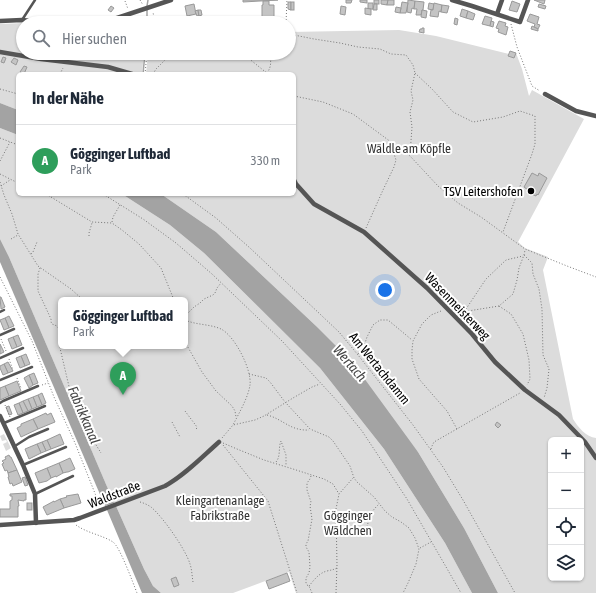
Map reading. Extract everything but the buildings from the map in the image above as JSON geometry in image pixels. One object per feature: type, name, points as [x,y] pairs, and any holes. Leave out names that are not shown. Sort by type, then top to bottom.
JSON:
[{"type":"street","points":[[122,16],[171,0]]},
{"type":"street","points":[[452,0],[520,22],[528,0]]},
{"type":"street","points":[[497,14],[502,0]]},
{"type":"street","points":[[0,21],[16,20]]},
{"type":"street","points":[[0,52],[16,55]]},
{"type":"street","points":[[49,60],[108,66],[126,72]]},
{"type":"street","points":[[545,94],[576,111],[596,116]]},
{"type":"street","name":"Wasenmeisterweg","points":[[296,184],[314,204],[364,232],[406,268],[472,334],[495,362],[525,390],[559,415],[585,442],[596,458]]},
{"type":"street","points":[[0,416],[35,494],[36,523]]},
{"type":"street","name":"Waldstraße","points":[[0,524],[73,520],[103,510],[173,482],[219,442]]},
{"type":"lane","points":[[25,16],[35,0]]},
{"type":"lane","points":[[0,312],[4,310]]},
{"type":"lane","points":[[0,336],[14,329]]},
{"type":"lane","points":[[0,358],[23,348]]},
{"type":"lane","points":[[0,380],[32,367]]},
{"type":"lane","points":[[1,402],[38,386]]},
{"type":"lane","points":[[4,424],[44,406]]},
{"type":"lane","points":[[14,447],[29,437],[48,429]]},
{"type":"lane","points":[[23,465],[66,447]]},
{"type":"lane","points":[[35,494],[73,476]]},
{"type":"path","points":[[286,16],[287,0]]},
{"type":"path","points":[[124,1],[130,13]]},
{"type":"path","points":[[152,6],[154,16]]},
{"type":"path","points":[[509,18],[517,47],[532,86],[545,94]]},
{"type":"path","points":[[296,35],[340,43],[358,48],[380,49],[391,54],[406,55],[413,65],[415,73],[411,90],[413,100],[410,112],[412,127],[410,156]]},
{"type":"path","points":[[145,72],[146,60]]},
{"type":"path","points":[[154,72],[165,60]]},
{"type":"path","points":[[250,60],[265,72]]},
{"type":"path","points":[[268,72],[271,60]]},
{"type":"path","points":[[61,72],[65,62]]},
{"type":"path","points":[[415,73],[453,112],[473,122],[503,117],[520,111],[535,116],[536,144],[503,233]]},
{"type":"path","points":[[0,89],[16,93]]},
{"type":"path","points":[[296,96],[323,102],[353,114],[410,156],[438,186],[458,203],[481,217],[525,249],[596,277]]},
{"type":"path","points":[[0,138],[16,145]]},
{"type":"path","points":[[364,232],[396,160],[390,141]]},
{"type":"path","points":[[0,161],[10,142]]},
{"type":"path","points":[[0,174],[16,182]]},
{"type":"path","points":[[1,186],[11,180]]},
{"type":"path","points":[[0,182],[18,234],[40,268],[71,288],[80,297]]},
{"type":"path","points":[[49,196],[92,222],[112,223],[122,230],[139,244],[161,268],[173,297]]},
{"type":"path","points":[[106,196],[176,243],[282,341],[322,383],[362,431],[407,499],[461,593]]},
{"type":"path","name":"Am Wertachdamm","points":[[186,196],[216,218],[250,248],[339,332],[392,397],[443,467],[515,593]]},
{"type":"path","points":[[112,223],[113,217],[120,205]]},
{"type":"path","points":[[89,236],[92,222]]},
{"type":"path","points":[[11,239],[18,234]]},
{"type":"path","points":[[31,254],[37,242]]},
{"type":"path","points":[[460,322],[468,311],[499,306],[513,294],[525,249]]},
{"type":"path","points":[[466,309],[486,279],[506,260],[524,255]]},
{"type":"path","points":[[524,255],[532,263],[533,274],[539,289],[542,309],[543,355],[549,370],[547,388],[542,402]]},
{"type":"path","points":[[40,268],[38,274],[38,291],[51,318],[52,324],[58,327]]},
{"type":"path","points":[[0,277],[32,342],[103,510]]},
{"type":"path","points":[[188,313],[204,299],[213,295],[221,283]]},
{"type":"path","points":[[457,430],[447,411],[420,379],[412,359],[412,350],[413,341],[422,324],[431,315],[446,308],[450,304],[463,306],[468,311]]},
{"type":"path","points":[[431,450],[434,442],[525,390],[530,378],[529,360],[523,334],[511,314],[499,306]]},
{"type":"path","points":[[358,355],[374,325],[380,320],[388,320],[413,341]]},
{"type":"path","points":[[188,321],[222,330],[232,338],[240,351],[249,374],[250,385],[246,398],[233,425],[219,442]]},
{"type":"path","points":[[0,336],[23,392]]},
{"type":"path","points":[[188,347],[202,372],[216,391],[232,406],[235,411],[236,418]]},
{"type":"path","points":[[60,349],[71,395],[85,427],[101,453]]},
{"type":"path","points":[[249,374],[266,378],[310,430]]},
{"type":"path","points":[[38,386],[49,382]]},
{"type":"path","points":[[233,425],[255,420],[312,387],[322,383]]},
{"type":"path","points":[[1,402],[11,420]]},
{"type":"path","points":[[185,411],[197,427],[196,430]]},
{"type":"path","points":[[267,414],[292,427],[300,430],[310,430],[328,437],[333,441],[350,466],[356,482],[374,497],[385,511],[409,528],[419,549],[416,564],[403,593]]},
{"type":"path","points":[[172,422],[180,438]]},
{"type":"path","points":[[275,463],[278,459],[281,441],[286,455],[286,466]]},
{"type":"path","points":[[219,442],[225,443],[237,450],[264,460],[324,479],[333,484],[339,494]]},
{"type":"path","points":[[219,442],[268,501],[297,593]]},
{"type":"path","points":[[66,447],[75,443]]},
{"type":"path","points":[[311,475],[308,483],[308,490],[311,502],[310,506],[312,519],[308,541],[306,544],[309,552],[310,567],[306,578],[306,583],[312,593]]},
{"type":"path","points":[[336,593],[336,508],[339,494],[354,478]]},
{"type":"path","points":[[132,498],[150,506],[161,516],[190,562],[193,582]]},
{"type":"path","points":[[337,533],[360,534],[367,527],[372,512],[379,503]]},
{"type":"path","points":[[73,520],[76,525],[81,528],[115,544],[120,552],[137,593]]},
{"type":"path","points":[[419,549],[432,542]]},
{"type":"path","points":[[309,586],[318,576],[337,567]]},
{"type":"green space","points":[[16,23],[16,60],[143,60],[142,72],[16,72],[16,109],[0,103],[0,24]]},
{"type":"green space","name":"Wäldle am Köpfle","points":[[399,30],[436,36],[509,54],[510,51],[516,53],[529,96],[532,90],[584,119],[518,242],[525,248],[548,257],[543,270],[573,419],[586,434],[596,438],[596,593],[498,593],[464,528],[418,452],[315,325],[216,232],[164,196],[296,196],[296,72],[146,72],[147,60],[296,60],[296,32]]},
{"type":"green space","name":"Gögginger Wäldchen","points":[[0,128],[16,134],[16,196],[125,196],[170,225],[204,253],[320,368],[384,449],[445,543],[472,593],[296,593],[289,572],[233,593],[161,593],[153,586],[144,569],[116,506],[165,487],[216,446],[221,445],[217,442],[165,486],[114,503],[0,239]]},
{"type":"green space","points":[[4,434],[11,448],[6,451],[3,444],[7,442],[6,440],[2,441],[0,436]]},
{"type":"water","points":[[0,103],[16,109],[16,134],[0,128]]},
{"type":"water","name":"Wertach","points":[[125,196],[164,196],[216,232],[315,325],[353,363],[418,452],[464,528],[498,593],[472,593],[445,543],[384,449],[320,368],[204,253],[170,225]]},
{"type":"water","points":[[0,239],[114,503],[105,506],[0,262]]},
{"type":"water","points":[[116,506],[144,569],[153,586],[161,593],[142,593],[107,510]]},
{"type":"waterway","points":[[147,6],[148,0]]},
{"type":"waterway","points":[[147,10],[147,16]]},
{"type":"waterway","points":[[143,72],[144,60]]},
{"type":"place","name":"TSV Leitershofen","points":[[531,191]]},
{"type":"place","name":"Gögginger Luftbad","points":[[123,395]]},
{"type":"water label","name":"Fabrikkanal","points":[[84,415]]},
{"type":"park label","name":"Kleingartenanlage Fabrikstraße","points":[[220,508]]}]
